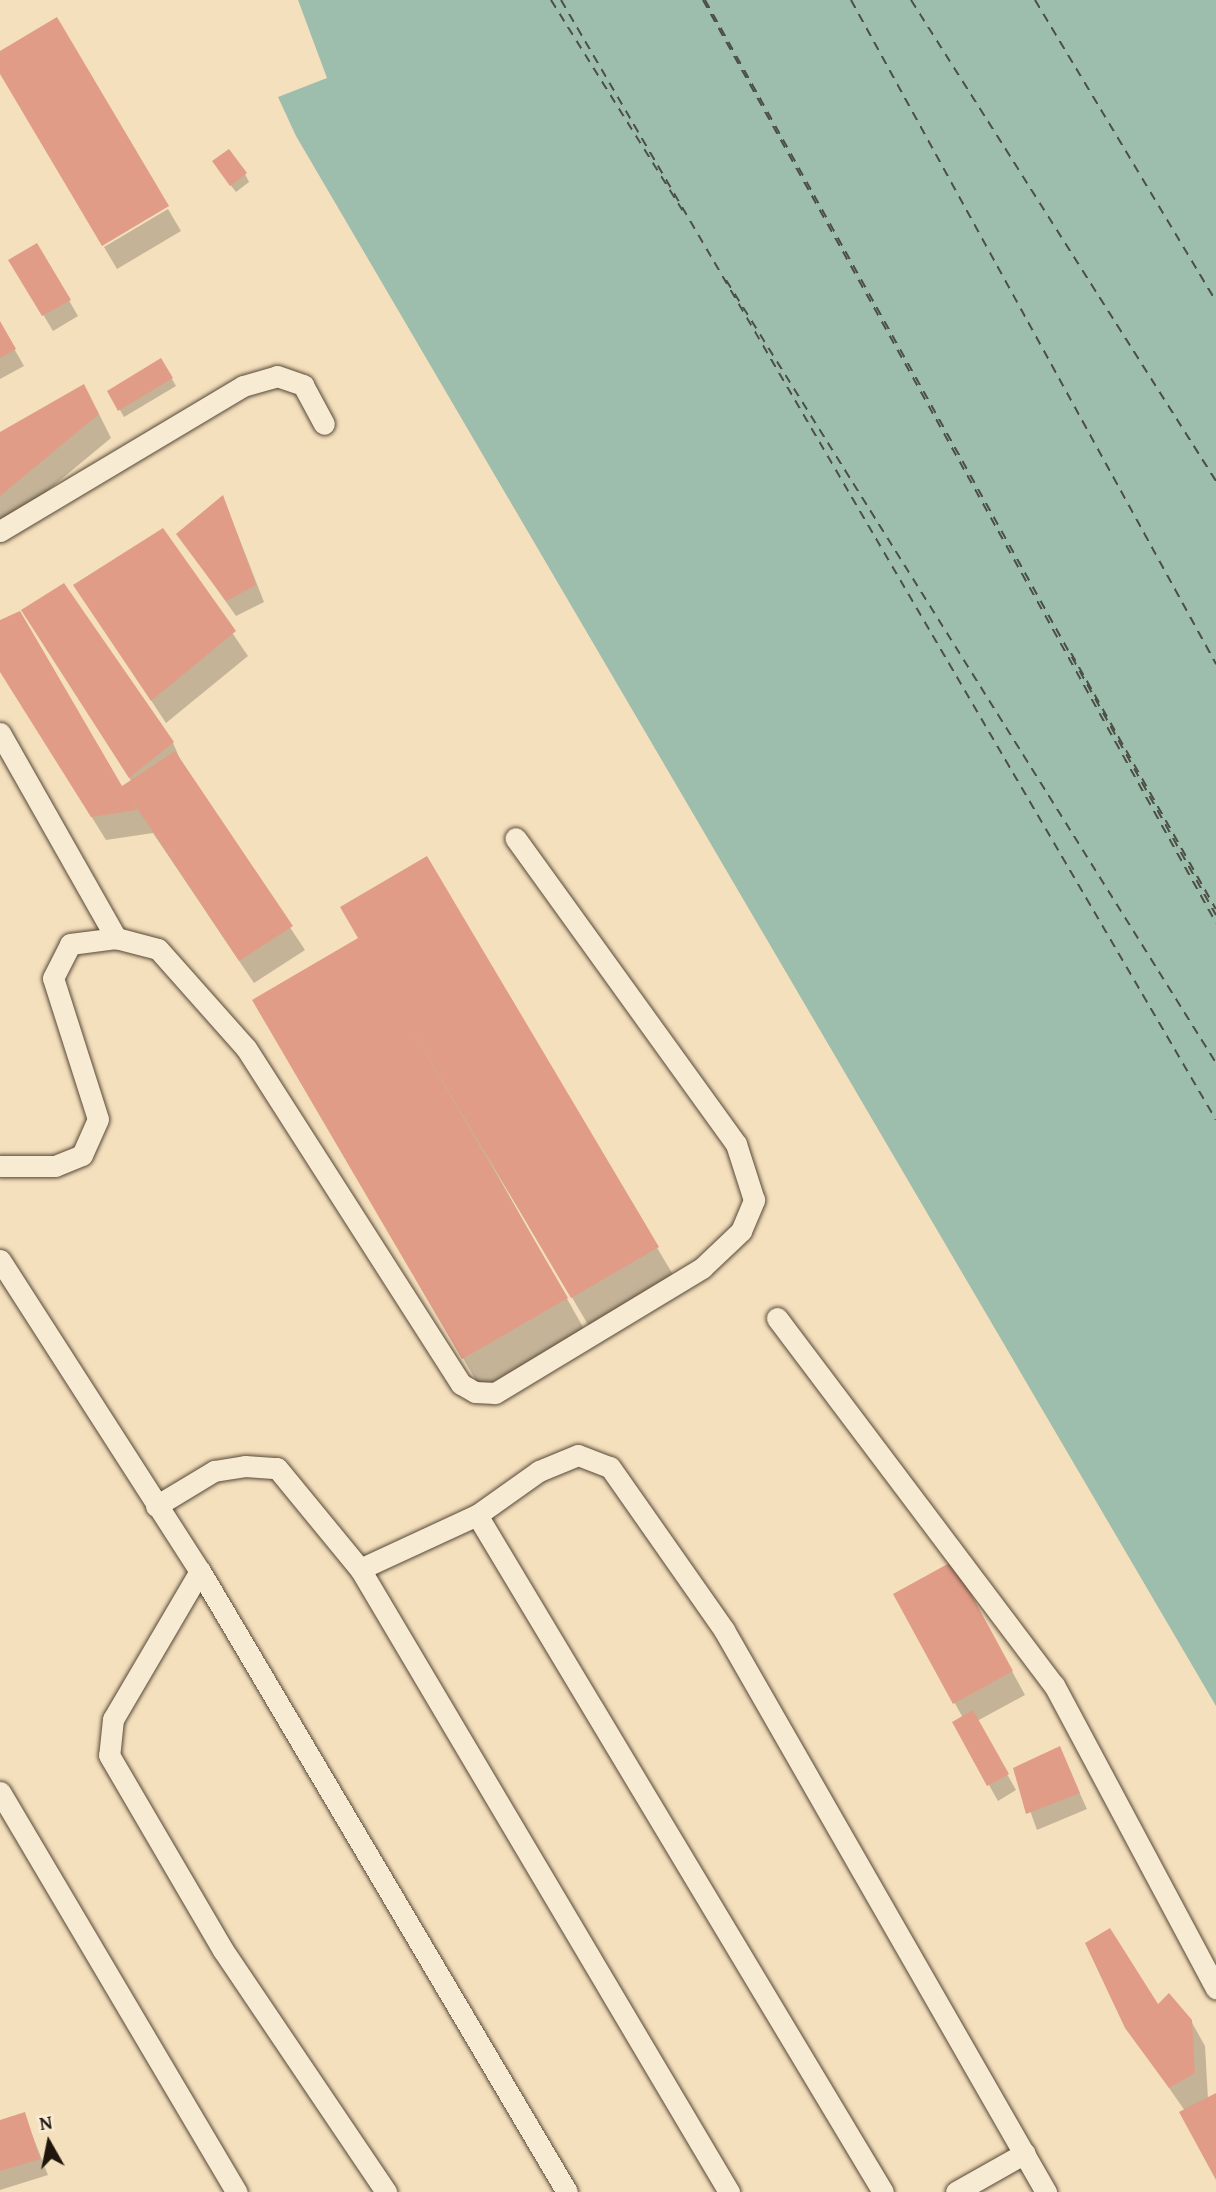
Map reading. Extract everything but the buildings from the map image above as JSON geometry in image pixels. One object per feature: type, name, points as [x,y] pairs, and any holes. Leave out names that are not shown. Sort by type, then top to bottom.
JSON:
[{"type":"lane","points":[[0,531],[243,386],[278,376],[303,385],[324,424]]},
{"type":"lane","points":[[0,733],[116,938]]},
{"type":"lane","points":[[0,1166],[55,1166],[82,1155],[98,1119],[53,978],[71,944],[116,938],[158,949],[246,1048],[461,1384],[475,1392],[495,1393],[702,1268],[741,1231],[754,1200],[736,1144],[515,838]]},
{"type":"lane","points":[[0,1260],[200,1571],[567,2192]]},
{"type":"lane","points":[[777,1318],[1054,1685],[1216,1989]]},
{"type":"lane","points":[[360,1569],[477,1515],[539,1471],[578,1455],[610,1467],[724,1630],[1046,2192]]},
{"type":"lane","points":[[156,1506],[214,1471],[244,1466],[277,1468],[360,1569],[729,2192]]},
{"type":"lane","points":[[477,1515],[883,2192]]},
{"type":"lane","points":[[200,1571],[113,1718],[110,1755],[223,1950],[386,2192]]},
{"type":"lane","points":[[0,1792],[237,2192]]},
{"type":"lane","points":[[956,2192],[1025,2153]]},
{"type":"shaded area","points":[[298,0],[1216,0],[1216,1706],[296,136],[278,97],[327,78]]},
{"type":"ferry route","points":[[551,0],[682,210]]},
{"type":"ferry route","points":[[561,0],[1216,1120]]},
{"type":"ferry route","points":[[703,0],[1216,923]]},
{"type":"ferry route","points":[[705,0],[1216,915]]},
{"type":"ferry route","points":[[851,0],[1216,664]]},
{"type":"ferry route","points":[[911,0],[1216,481]]},
{"type":"ferry route","points":[[1035,0],[1216,301]]},
{"type":"ferry route","points":[[726,280],[1216,1063]]},
{"type":"ferry route","points":[[1071,653],[1216,909]]}]
